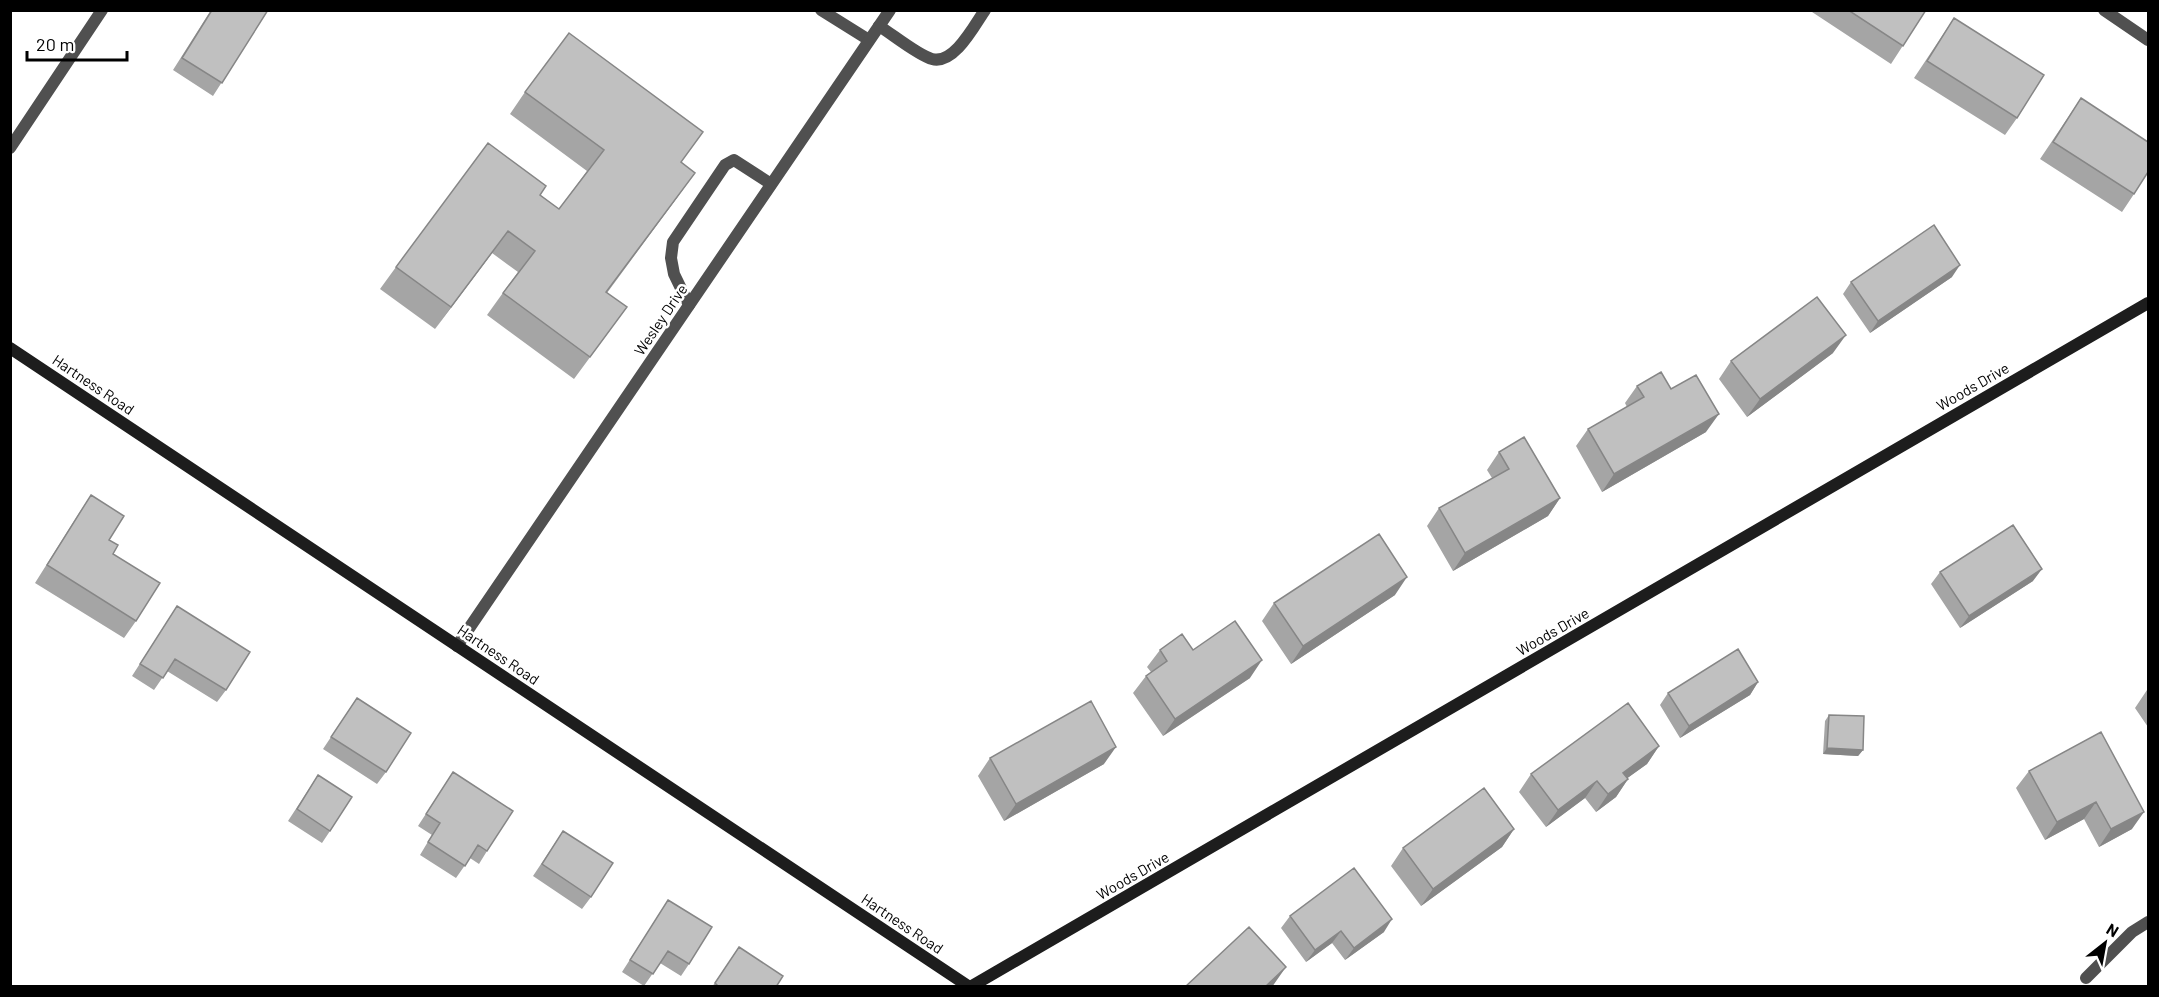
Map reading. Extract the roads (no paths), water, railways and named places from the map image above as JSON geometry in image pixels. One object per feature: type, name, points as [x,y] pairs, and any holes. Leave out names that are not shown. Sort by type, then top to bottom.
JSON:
[{"type":"street","points":[[10,148],[102,10]]},
{"type":"street","points":[[821,10],[869,40]]},
{"type":"street","name":"Wesley Drive","points":[[457,646],[890,10]]},
{"type":"street","points":[[879,26],[932,59],[943,59],[957,49],[985,10]]},
{"type":"street","points":[[2104,10],[2148,40]]},
{"type":"street","points":[[689,305],[674,274],[671,258],[673,242],[718,174],[725,165],[734,160],[771,184]]},
{"type":"street","name":"Woods Drive","points":[[970,987],[2148,303]]},
{"type":"street","name":"Hartness Road","points":[[10,348],[970,987]]},
{"type":"street","points":[[2086,978],[2132,932],[2148,922]]}]
